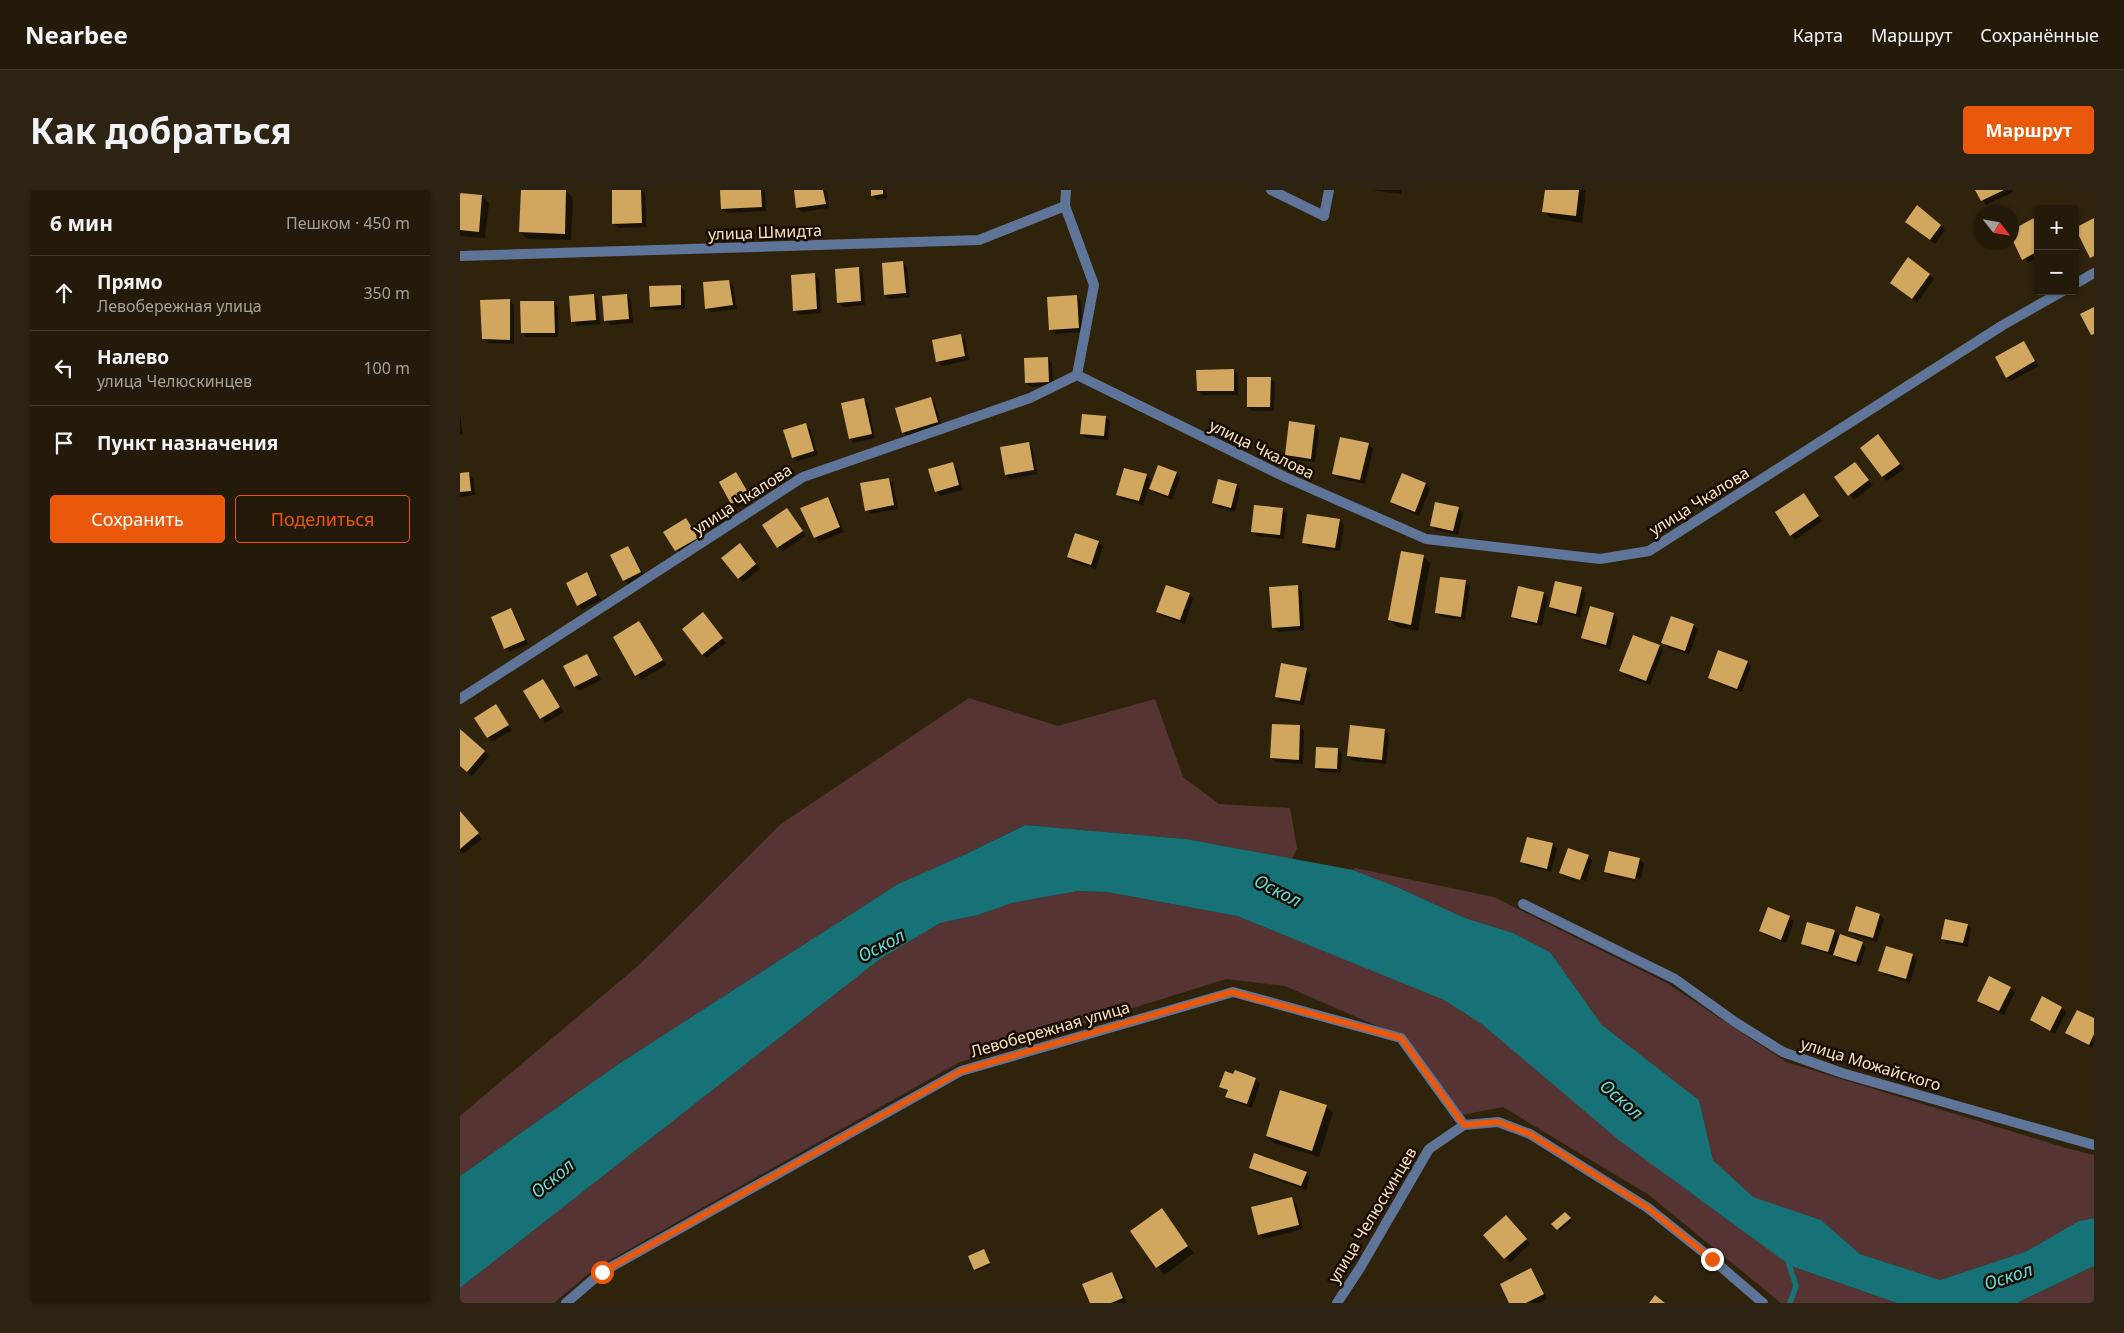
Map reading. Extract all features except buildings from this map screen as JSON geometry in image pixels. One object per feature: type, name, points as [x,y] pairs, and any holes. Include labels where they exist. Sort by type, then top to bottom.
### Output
[{"type":"street","points":[[1066,190],[1065,206],[1094,285],[1077,375]]},
{"type":"street","points":[[1271,190],[1324,216],[1330,190]]},
{"type":"street","name":"улица Шмидта","points":[[460,256],[979,240],[1065,206]]},
{"type":"street","points":[[2079,282],[2094,273]]},
{"type":"street","name":"улица Чкалова","points":[[460,699],[802,477],[1030,398],[1077,375],[1285,477],[1426,539],[1600,559],[1649,551],[2003,325],[2056,295]]},
{"type":"street","name":"улица Можайского","points":[[1523,904],[1675,979],[1735,1022],[1783,1052],[1842,1073],[2094,1145]]},
{"type":"street","name":"Левобережная улица","points":[[566,1303],[602,1272],[961,1071],[1232,992],[1401,1038],[1464,1125]]},
{"type":"street","name":"улица Челюскинцев","points":[[1337,1303],[1360,1268],[1429,1149],[1464,1125],[1498,1122],[1530,1134],[1648,1208],[1763,1303]]},
{"type":"shaded area","points":[[969,698],[1058,726],[1155,699],[1183,777],[1219,804],[1290,808],[1297,848],[1292,859],[1186,839],[1024,825],[966,854],[898,884],[617,1065],[460,1176],[460,1116],[639,965],[781,824]]},
{"type":"shaded area","points":[[1355,868],[1494,897],[1665,982],[1786,1062],[2094,1155],[2094,1218],[2079,1221],[2025,1252],[1940,1280],[1860,1254],[1821,1220],[1753,1198],[1713,1160],[1699,1100],[1602,1025],[1550,952],[1513,933],[1465,918],[1397,887],[1353,870]]},
{"type":"shaded area","points":[[1078,891],[1107,892],[1237,916],[1444,1000],[1483,1025],[1791,1266],[1897,1303],[1781,1303],[1649,1195],[1503,1107],[1462,1115],[1405,1038],[1285,986],[1226,979],[960,1062],[594,1269],[554,1303],[460,1303],[460,1288],[880,959],[940,923],[978,915],[1012,903]]},
{"type":"shaded area","points":[[2094,1266],[2094,1303],[2017,1303]]},
{"type":"water","name":"Оскол","points":[[1025,825],[1186,839],[1353,870],[1397,887],[1465,918],[1513,933],[1550,952],[1602,1025],[1699,1100],[1713,1160],[1753,1197],[1821,1220],[1860,1254],[1940,1280],[2025,1252],[2079,1221],[2094,1218],[2094,1266],[2017,1303],[1897,1303],[1791,1266],[1620,1141],[1483,1025],[1444,1000],[1237,916],[1107,892],[1078,891],[1012,903],[978,915],[940,923],[880,959],[460,1288],[460,1176],[617,1065],[898,884]]},
{"type":"waterway","points":[[1788,1261],[1796,1286],[1790,1303]]},
{"type":"route","points":[[602,1272],[961,1071],[1232,992],[1401,1038],[1464,1125],[1498,1122],[1530,1134],[1648,1208],[1712,1259]]}]
